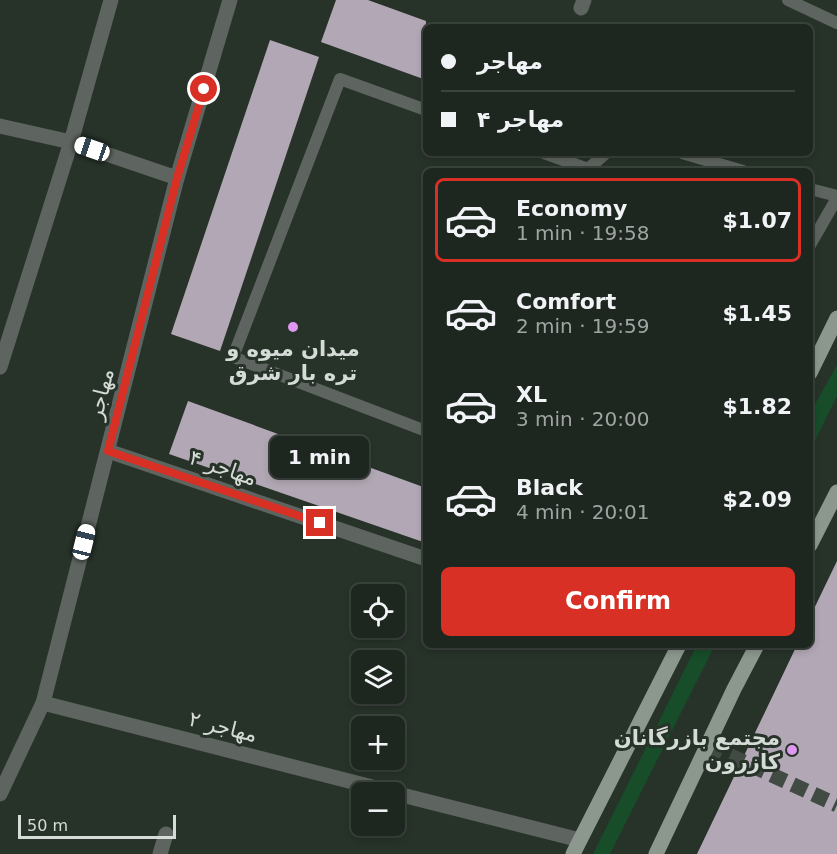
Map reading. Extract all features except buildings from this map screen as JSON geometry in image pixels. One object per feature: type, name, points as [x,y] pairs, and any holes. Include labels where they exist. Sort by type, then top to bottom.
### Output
[{"type":"main road","points":[[813,367],[837,318]]},
{"type":"main road","points":[[813,539],[837,492]]},
{"type":"main road","points":[[576,847],[676,648]]},
{"type":"main road","points":[[656,854],[734,689],[756,648]]},
{"type":"street","points":[[0,367],[71,142],[111,0]]},
{"type":"street","name":"مهاجر","points":[[0,794],[43,703],[177,178],[230,0]]},
{"type":"street","points":[[0,126],[71,142],[177,178]]},
{"type":"street","name":"مهاجر ۴","points":[[108,451],[423,558]]},
{"type":"street","name":"مهاجر ۲","points":[[43,703],[354,782]]},
{"type":"street","name":"مهاجر ۲","points":[[405,796],[576,847]]},
{"type":"street","points":[[160,854],[166,834]]},
{"type":"lane","points":[[788,0],[837,23]]},
{"type":"lane","points":[[423,109],[340,79],[233,357],[423,430]]},
{"type":"lane","points":[[552,156],[583,168]]},
{"type":"lane","points":[[590,168],[603,156]]},
{"type":"lane","points":[[689,156],[718,168]]},
{"type":"lane","points":[[813,190],[837,197],[813,240]]},
{"type":"green space","points":[[837,365],[837,396],[813,445],[813,408]]},
{"type":"green space","points":[[696,648],[713,648],[610,854],[593,854]]},
{"type":"tunnel","points":[[709,746],[837,805]]},
{"type":"place","name":"میدان میوه و تره بار شرق","points":[[293,327]]},
{"type":"place","name":"مجتمع بازرگانان کازرون","points":[[792,750]]},
{"type":"route","points":[[204,89],[177,178],[108,451],[320,523]]}]
